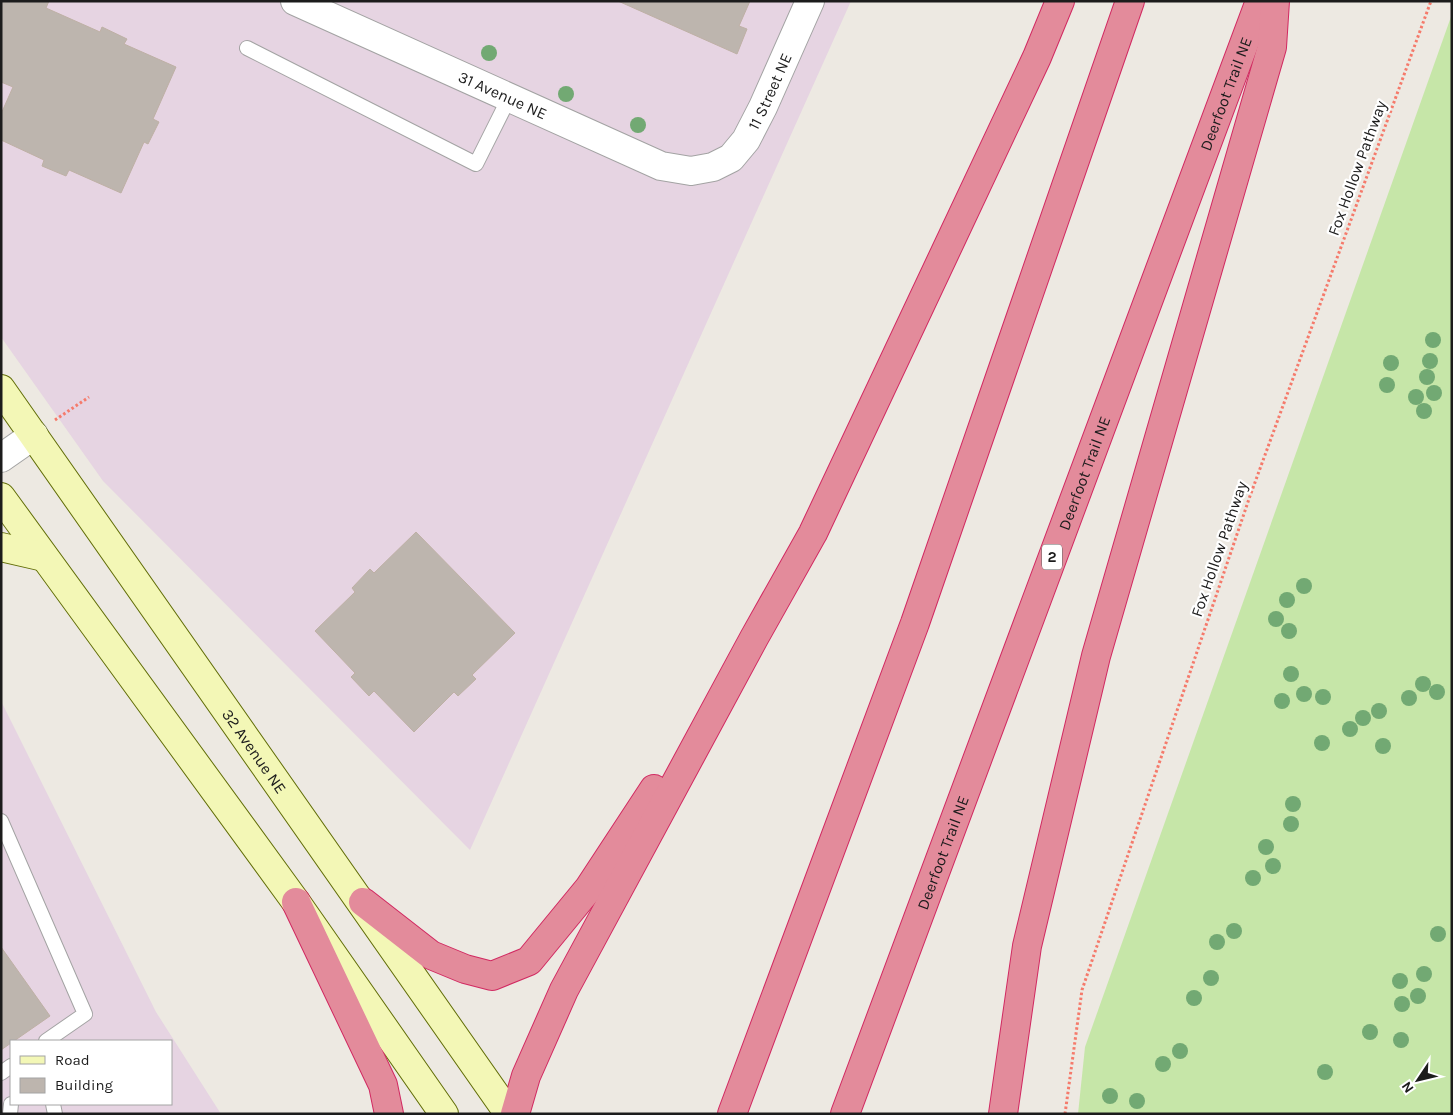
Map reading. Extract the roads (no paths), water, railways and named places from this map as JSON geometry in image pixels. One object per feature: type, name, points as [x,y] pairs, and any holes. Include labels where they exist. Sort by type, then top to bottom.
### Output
[{"type":"highway","points":[[515,1114],[526,1076],[564,990],[754,638],[813,533],[1032,66],[1060,1]]},
{"type":"highway","points":[[732,1114],[915,623],[1130,1]]},
{"type":"highway","name":"Deerfoot Trail NE","points":[[845,1114],[1260,1]]},
{"type":"highway","points":[[1002,1114],[1027,946],[1094,666],[1272,47],[1275,1]]},
{"type":"highway","points":[[362,902],[431,954],[465,969],[492,976],[529,961],[589,888],[754,638]]},
{"type":"highway","points":[[296,902],[383,1085],[389,1114]]},
{"type":"main road","name":"32 Avenue NE","points":[[1,389],[510,1114]]},
{"type":"main road","points":[[1,497],[296,902],[444,1114]]},
{"type":"main road","points":[[1,546],[44,557]]},
{"type":"street","name":"31 Avenue NE","points":[[295,1],[661,166],[691,171],[713,167]]},
{"type":"street","name":"11 Street NE","points":[[713,167],[731,158],[746,140],[763,107],[810,1]]},
{"type":"street","points":[[1,458],[34,435]]},
{"type":"lane","points":[[247,48],[476,164],[509,98]]},
{"type":"lane","points":[[1,821],[85,1014],[47,1040]]}]
